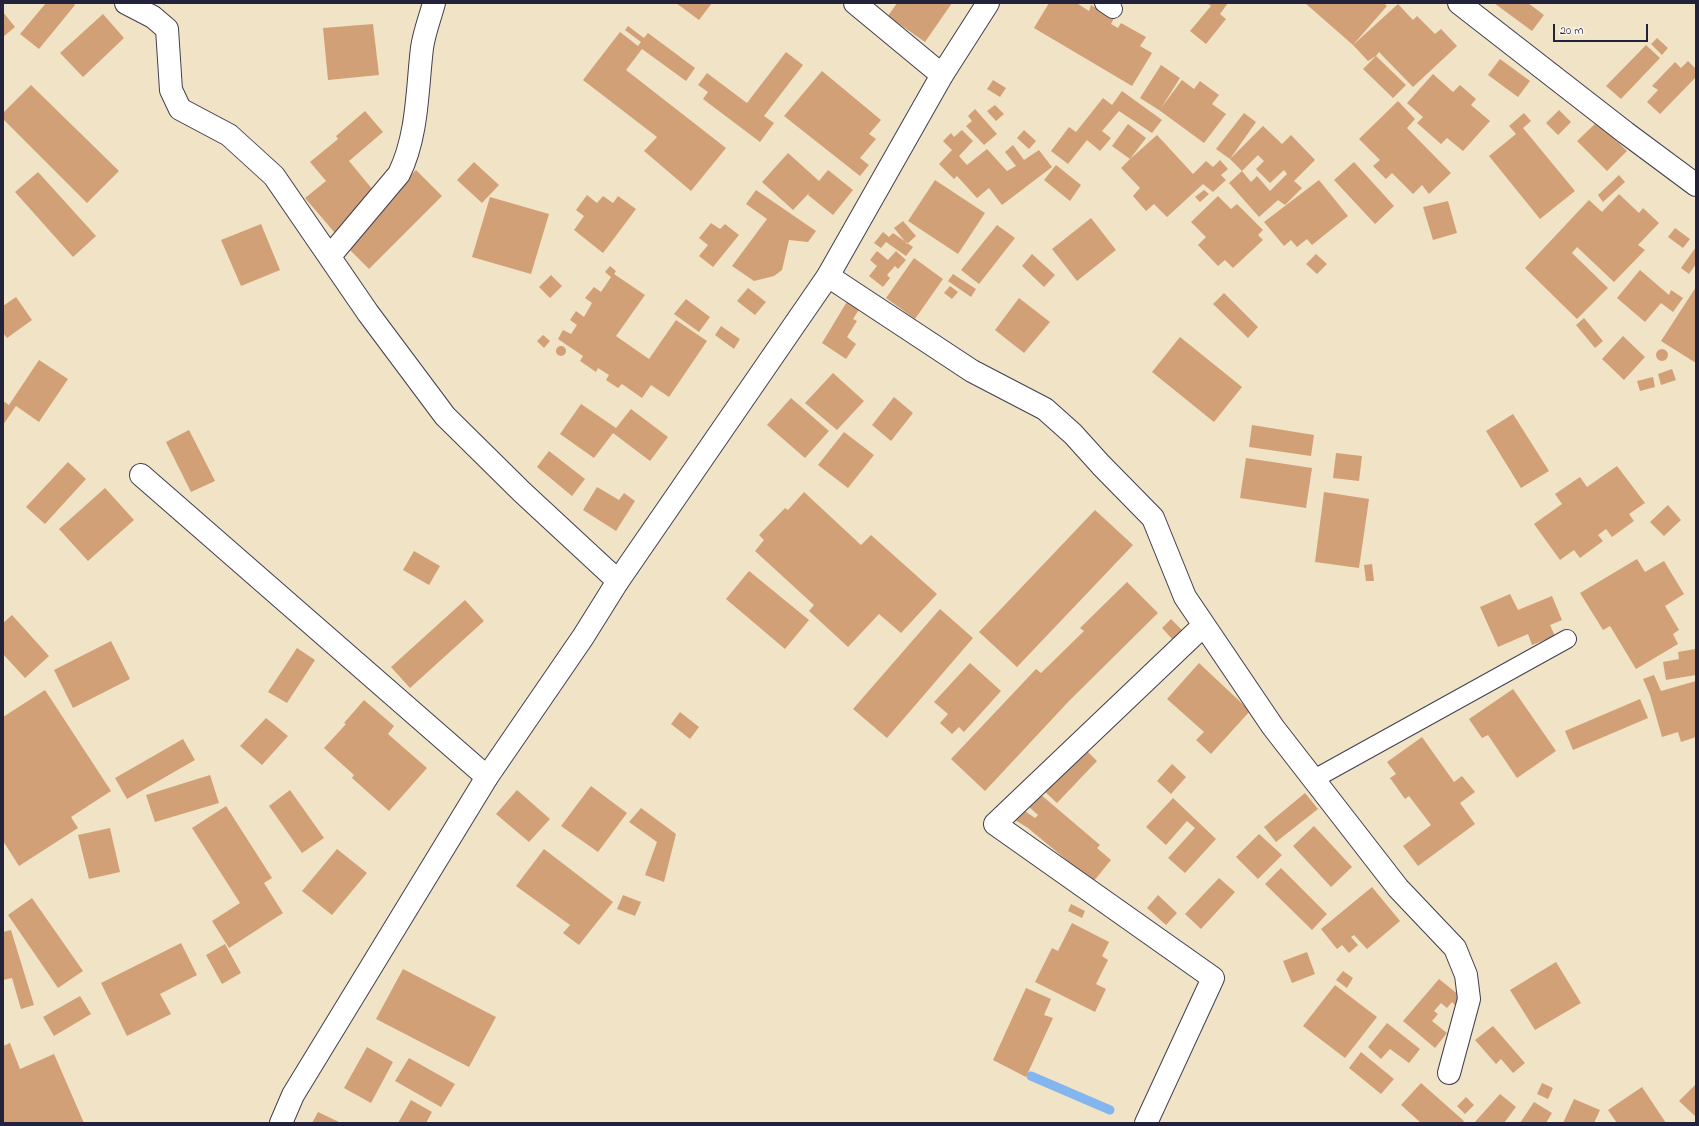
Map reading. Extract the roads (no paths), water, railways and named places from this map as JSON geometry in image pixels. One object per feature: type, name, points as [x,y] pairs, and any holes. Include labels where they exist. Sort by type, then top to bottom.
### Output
[{"type":"street","points":[[126,3],[154,17],[167,30],[172,90],[180,109],[228,135],[274,176],[368,313],[445,416],[522,492],[618,580]]},
{"type":"street","points":[[330,256],[399,174],[406,160],[418,98],[422,46],[434,3]]},
{"type":"street","points":[[855,3],[942,75]]},
{"type":"street","points":[[281,1123],[293,1095],[487,777],[583,637],[618,580],[828,276],[942,75],[988,3]]},
{"type":"street","points":[[1460,3],[1626,133],[1696,185]]},
{"type":"street","points":[[828,276],[972,371],[1045,409],[1073,434],[1153,518],[1185,597],[1273,727],[1398,888],[1455,948],[1466,975],[1469,999],[1449,1073]]},
{"type":"street","points":[[141,475],[487,777]]},
{"type":"street","points":[[1146,1123],[1213,978],[995,824],[1204,625]]},
{"type":"lane","points":[[1314,779],[1567,639]]},
{"type":"waterway","points":[[1031,1076],[1110,1110]]}]
